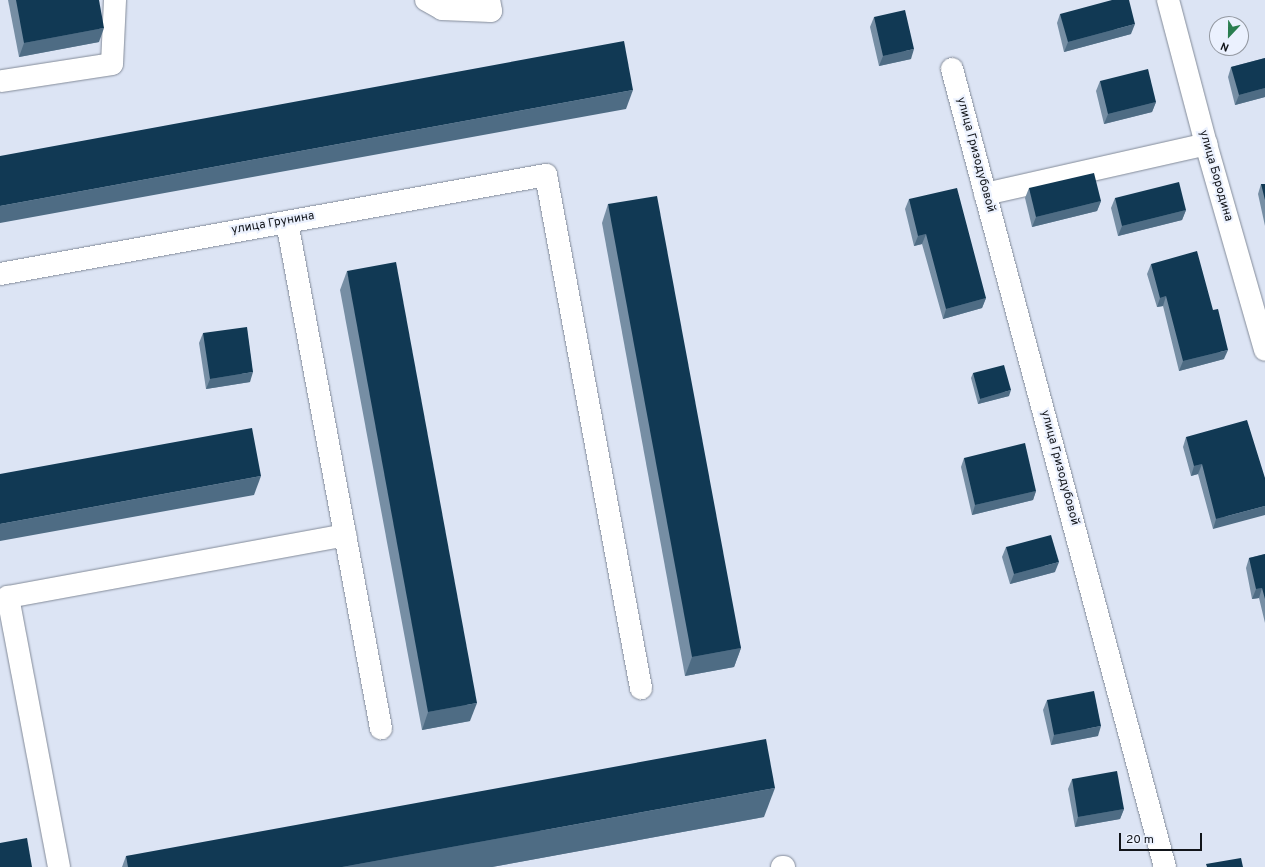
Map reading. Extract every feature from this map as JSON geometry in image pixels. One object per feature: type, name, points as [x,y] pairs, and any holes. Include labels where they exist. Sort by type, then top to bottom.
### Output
[{"type":"street","points":[[1,78],[112,64],[115,0]]},
{"type":"street","points":[[426,0],[442,9],[491,11],[489,0]]},
{"type":"street","name":"улица Бородина","points":[[1168,0],[1206,144],[1265,350]]},
{"type":"street","name":"улица Гризодубовой","points":[[952,69],[1165,867]]},
{"type":"street","points":[[985,194],[1206,144]]},
{"type":"street","name":"улица Грунина","points":[[0,274],[546,175],[641,688]]},
{"type":"street","points":[[287,222],[381,728]]},
{"type":"street","points":[[59,867],[8,597],[345,535]]},
{"type":"building","points":[[16,0],[99,0],[104,28],[24,43]]},
{"type":"building","points":[[1112,0],[1129,0],[1135,24],[1068,42],[1060,14]]},
{"type":"building","points":[[905,10],[914,49],[883,56],[874,17]]},
{"type":"building","points":[[624,41],[633,90],[0,206],[0,156]]},
{"type":"building","points":[[1265,58],[1265,88],[1239,95],[1231,67]]},
{"type":"building","points":[[1148,69],[1156,102],[1108,114],[1100,81]]},
{"type":"building","points":[[1094,173],[1101,201],[1036,217],[1029,188]]},
{"type":"building","points":[[1179,182],[1186,210],[1122,226],[1115,198]]},
{"type":"building","points":[[1261,184],[1265,184],[1265,200]]},
{"type":"building","points":[[957,188],[986,298],[946,309],[926,234],[918,236],[909,199]]},
{"type":"building","points":[[657,196],[741,648],[692,657],[608,204]]},
{"type":"building","points":[[1197,251],[1213,310],[1218,309],[1228,350],[1183,361],[1166,296],[1160,298],[1151,264]]},
{"type":"building","points":[[396,262],[477,703],[428,712],[347,271]]},
{"type":"building","points":[[247,327],[253,372],[210,379],[203,333]]},
{"type":"building","points":[[1004,365],[1011,390],[980,399],[973,373]]},
{"type":"building","points":[[1247,420],[1265,478],[1265,506],[1216,519],[1202,464],[1194,466],[1186,437]]},
{"type":"building","points":[[252,428],[261,476],[0,524],[0,474]]},
{"type":"building","points":[[1025,443],[1036,491],[975,505],[964,458]]},
{"type":"building","points":[[1051,535],[1059,562],[1014,574],[1006,547]]},
{"type":"building","points":[[1265,554],[1265,599],[1262,588],[1256,589],[1249,558]]},
{"type":"building","points":[[1094,691],[1101,726],[1054,735],[1047,700]]},
{"type":"building","points":[[766,739],[775,788],[342,867],[128,867],[126,856]]},
{"type":"building","points":[[1117,771],[1124,809],[1078,817],[1072,779]]},
{"type":"building","points":[[27,838],[32,867],[0,867],[0,843]]},
{"type":"building","points":[[1241,858],[1243,867],[1207,867],[1206,864]]}]
